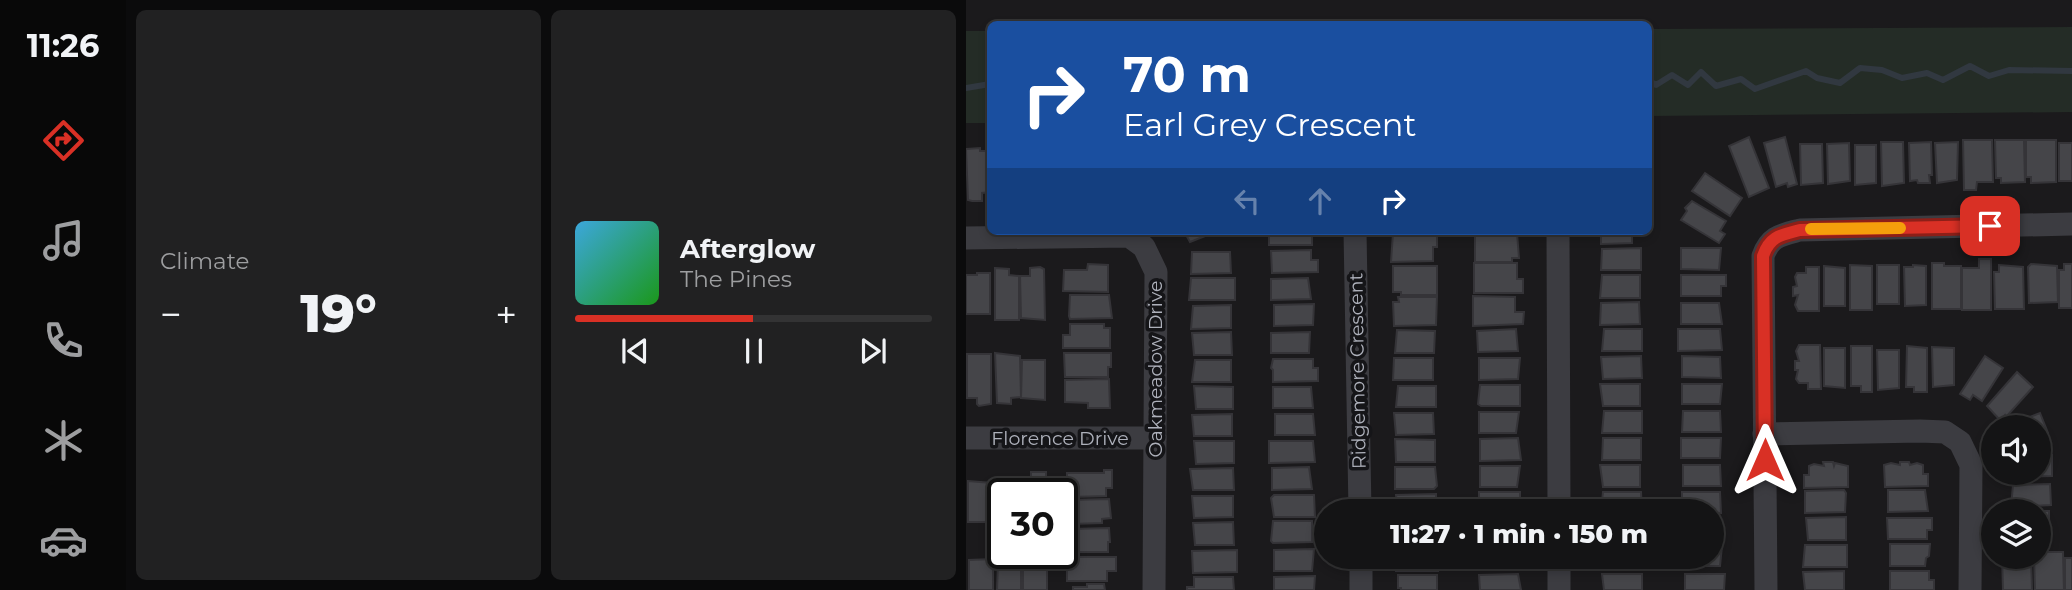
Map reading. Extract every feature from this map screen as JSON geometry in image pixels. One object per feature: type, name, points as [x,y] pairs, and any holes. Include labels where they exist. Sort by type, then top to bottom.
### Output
[{"type":"street","points":[[1766,590],[1763,256],[1768,243],[1781,234],[1800,230],[2072,224]]},
{"type":"street","name":"Ridgemore Crescent","points":[[1355,235],[1360,499]]},
{"type":"street","points":[[1558,235],[1559,499]]},
{"type":"street","name":"Oakmeadow Drive","points":[[966,238],[1129,236],[1144,247],[1156,272],[1154,590]]},
{"type":"street","points":[[1764,434],[1945,432],[1960,442],[1971,465],[1970,590]]},
{"type":"street","name":"Florence Drive","points":[[966,438],[1155,438]]},
{"type":"street","points":[[1361,569],[1361,590]]},
{"type":"street","points":[[1559,569],[1559,590]]},
{"type":"shaded area","points":[[2072,27],[2072,112],[1652,116],[1652,29]]},
{"type":"shaded area","points":[[966,31],[987,31],[987,123],[966,123]]},
{"type":"building","points":[[1749,137],[1769,188],[1749,197],[1729,146]]},
{"type":"building","points":[[1785,137],[1797,184],[1788,187],[1787,183],[1776,187],[1764,143]]},
{"type":"building","points":[[1963,140],[1992,140],[1993,182],[1977,182],[1976,190],[1964,190]]},
{"type":"building","points":[[1995,140],[2024,140],[2025,182],[2001,183],[2001,178],[1996,178]]},
{"type":"building","points":[[2026,140],[2056,140],[2056,182],[2031,183],[2031,177],[2026,177]]},
{"type":"building","points":[[1881,142],[1903,142],[1904,183],[1882,186]]},
{"type":"building","points":[[1931,142],[1930,183],[1910,181],[1909,143]]},
{"type":"building","points":[[1958,142],[1957,180],[1937,183],[1935,143]]},
{"type":"building","points":[[1849,143],[1850,181],[1828,184],[1827,144]]},
{"type":"building","points":[[2059,143],[2072,143],[2072,181],[2059,181]]},
{"type":"building","points":[[1800,144],[1822,144],[1823,183],[1801,185]]},
{"type":"building","points":[[1855,145],[1876,145],[1876,183],[1855,185]]},
{"type":"building","points":[[980,148],[980,151],[987,151],[987,192],[982,193],[982,201],[968,200],[966,149]]},
{"type":"building","points":[[1705,173],[1742,198],[1730,216],[1692,191]]},
{"type":"building","points":[[1692,201],[1726,221],[1720,231],[1725,234],[1719,243],[1681,220],[1687,211],[1685,208]]},
{"type":"building","points":[[1186,235],[1208,235],[1190,242]]},
{"type":"building","points":[[1269,235],[1312,235],[1312,245],[1269,245]]},
{"type":"building","points":[[1393,235],[1437,235],[1437,247],[1433,247],[1433,261],[1391,262]]},
{"type":"building","points":[[1475,235],[1517,235],[1519,258],[1512,258],[1512,262],[1475,262]]},
{"type":"building","points":[[1601,235],[1632,235],[1632,243],[1601,244]]},
{"type":"building","points":[[1641,248],[1641,270],[1601,270],[1602,249]]},
{"type":"building","points":[[1681,248],[1721,248],[1719,270],[1681,269]]},
{"type":"building","points":[[1311,250],[1311,260],[1318,260],[1318,272],[1272,273],[1271,251]]},
{"type":"building","points":[[1192,252],[1230,252],[1231,273],[1191,274]]},
{"type":"building","points":[[1979,259],[1991,259],[1991,310],[1962,310],[1962,268],[1979,268]]},
{"type":"building","points":[[1474,263],[1517,263],[1517,279],[1523,279],[1523,293],[1474,293]]},
{"type":"building","points":[[1932,263],[1961,266],[1961,309],[1932,309]]},
{"type":"building","points":[[1088,264],[1108,265],[1108,292],[1063,291],[1064,270],[1087,270]]},
{"type":"building","points":[[2031,264],[2057,266],[2058,302],[2029,303],[2028,267]]},
{"type":"building","points":[[2064,264],[2072,264],[2072,308],[2059,308],[2059,270],[2064,270]]},
{"type":"building","points":[[1850,265],[1872,266],[1872,310],[1850,310]]},
{"type":"building","points":[[1877,265],[1899,265],[1899,304],[1877,304]]},
{"type":"building","points":[[1999,265],[2023,267],[2024,309],[1995,309],[1994,272],[1999,272]]},
{"type":"building","points":[[1393,266],[1437,266],[1437,295],[1401,295],[1401,292],[1393,292]]},
{"type":"building","points":[[1824,266],[1845,268],[1845,306],[1824,306]]},
{"type":"building","points":[[1926,266],[1926,305],[1905,306],[1904,267]]},
{"type":"building","points":[[1806,267],[1819,267],[1819,311],[1798,311],[1795,305],[1798,295],[1793,296],[1793,287],[1797,286],[1795,277],[1797,273],[1806,273]]},
{"type":"building","points":[[995,268],[1009,269],[1009,275],[1019,276],[1019,320],[995,320]]},
{"type":"building","points":[[1030,268],[1044,269],[1045,320],[1021,318],[1020,276],[1030,276]]},
{"type":"building","points":[[990,273],[990,314],[966,314],[966,275]]},
{"type":"building","points":[[1602,275],[1640,275],[1640,298],[1600,298]]},
{"type":"building","points":[[1681,275],[1726,275],[1726,286],[1721,286],[1721,296],[1681,296]]},
{"type":"building","points":[[1191,278],[1235,278],[1235,300],[1189,300]]},
{"type":"building","points":[[1308,278],[1311,299],[1271,300],[1271,279]]},
{"type":"building","points":[[1070,295],[1109,295],[1112,318],[1070,319]]},
{"type":"building","points":[[1473,296],[1515,297],[1515,312],[1524,312],[1523,324],[1473,326]]},
{"type":"building","points":[[1398,297],[1437,297],[1436,325],[1394,326],[1393,302],[1399,302]]},
{"type":"building","points":[[1639,302],[1640,324],[1600,325],[1601,303]]},
{"type":"building","points":[[1681,303],[1719,303],[1722,324],[1681,324]]},
{"type":"building","points":[[1314,304],[1313,325],[1274,326],[1274,305]]},
{"type":"building","points":[[1231,305],[1231,328],[1191,329],[1193,306]]},
{"type":"building","points":[[1070,324],[1104,324],[1104,328],[1110,328],[1110,348],[1063,348],[1063,335],[1070,335]]},
{"type":"building","points":[[1516,329],[1518,351],[1478,352],[1477,331]]},
{"type":"building","points":[[1604,329],[1642,329],[1642,351],[1602,351]]},
{"type":"building","points":[[1678,329],[1720,329],[1722,350],[1678,351]]},
{"type":"building","points":[[1397,330],[1435,331],[1434,353],[1395,353]]},
{"type":"building","points":[[1231,332],[1232,355],[1194,355],[1192,333]]},
{"type":"building","points":[[1310,332],[1309,353],[1271,353],[1271,333]]},
{"type":"building","points":[[1799,345],[1820,345],[1821,389],[1808,389],[1808,383],[1799,383],[1796,379],[1798,370],[1795,370],[1795,361],[1799,361],[1796,351]]},
{"type":"building","points":[[1851,346],[1872,346],[1872,392],[1861,392],[1861,386],[1851,386]]},
{"type":"building","points":[[1907,346],[1927,348],[1927,392],[1914,392],[1914,387],[1906,387]]},
{"type":"building","points":[[1932,347],[1954,348],[1954,385],[1933,387]]},
{"type":"building","points":[[1824,348],[1845,348],[1845,388],[1824,386]]},
{"type":"building","points":[[1877,350],[1899,350],[1899,388],[1878,390]]},
{"type":"building","points":[[995,353],[1020,356],[1021,397],[1011,398],[1011,404],[997,403]]},
{"type":"building","points":[[1064,353],[1111,353],[1108,377],[1065,377]]},
{"type":"building","points":[[967,354],[991,354],[991,404],[979,406],[977,398],[967,398]]},
{"type":"building","points":[[1641,356],[1642,378],[1603,379],[1601,357]]},
{"type":"building","points":[[1682,356],[1720,357],[1721,378],[1682,377]]},
{"type":"building","points":[[1985,356],[2003,368],[1982,401],[1973,395],[1970,400],[1960,394]]},
{"type":"building","points":[[1394,358],[1433,358],[1433,380],[1393,380]]},
{"type":"building","points":[[1479,358],[1520,358],[1518,379],[1479,380]]},
{"type":"building","points":[[1273,359],[1313,359],[1313,368],[1318,368],[1318,381],[1273,382]]},
{"type":"building","points":[[1022,360],[1045,360],[1045,400],[1021,398]]},
{"type":"building","points":[[1195,360],[1231,360],[1231,382],[1192,382]]},
{"type":"building","points":[[2017,372],[2033,387],[2008,415],[1995,415],[1987,406]]},
{"type":"building","points":[[1109,379],[1110,408],[1088,408],[1088,403],[1065,402],[1065,380]]},
{"type":"building","points":[[1600,384],[1640,384],[1640,406],[1603,406]]},
{"type":"building","points":[[1682,384],[1722,384],[1720,404],[1682,404]]},
{"type":"building","points":[[1480,385],[1520,385],[1520,406],[1481,406],[1478,404]]},
{"type":"building","points":[[1194,386],[1233,387],[1233,409],[1196,409]]},
{"type":"building","points":[[1398,386],[1436,386],[1436,407],[1396,407]]},
{"type":"building","points":[[1273,387],[1311,387],[1313,408],[1273,408]]},
{"type":"building","points":[[1604,411],[1642,411],[1642,433],[1602,433]]},
{"type":"building","points":[[1683,411],[1720,411],[1721,432],[1682,432]]},
{"type":"building","points":[[1479,412],[1519,412],[1516,433],[1479,433]]},
{"type":"building","points":[[1394,413],[1433,413],[1434,434],[1396,435]]},
{"type":"building","points":[[1232,414],[1232,436],[1194,436],[1192,415]]},
{"type":"building","points":[[1275,414],[1313,414],[1315,435],[1275,435]]},
{"type":"building","points":[[1518,438],[1521,460],[1480,461],[1480,439]]},
{"type":"building","points":[[1603,438],[1641,438],[1641,460],[1602,460]]},
{"type":"building","points":[[1681,438],[1721,438],[1720,458],[1681,458]]},
{"type":"building","points":[[1395,439],[1435,440],[1435,462],[1396,462]]},
{"type":"building","points":[[1194,441],[1234,441],[1234,463],[1196,464]]},
{"type":"building","points":[[1269,441],[1313,441],[1315,462],[1269,463]]},
{"type":"building","points":[[1823,462],[1833,462],[1834,466],[1835,463],[1848,466],[1848,487],[1804,488],[1804,475],[1809,475],[1809,466],[1824,466]]},
{"type":"building","points":[[1900,462],[1923,465],[1923,474],[1928,474],[1928,486],[1885,487],[1884,465],[1900,465]]},
{"type":"building","points":[[1600,465],[1640,465],[1640,487],[1603,487]]},
{"type":"building","points":[[1683,465],[1720,465],[1721,486],[1683,486]]},
{"type":"building","points":[[1480,466],[1520,466],[1517,487],[1480,487]]},
{"type":"building","points":[[1309,467],[1312,489],[1272,490],[1272,468]]},
{"type":"building","points":[[1395,467],[1435,467],[1437,486],[1434,489],[1395,489]]},
{"type":"building","points":[[1233,468],[1234,490],[1193,490],[1190,469]]},
{"type":"building","points":[[1104,470],[1112,470],[1112,488],[1106,488],[1106,496],[1078,497],[1078,478],[1067,478],[1067,473],[1104,473]]},
{"type":"building","points":[[1031,472],[1046,472],[1046,478],[1031,478]]},
{"type":"building","points":[[968,481],[987,483],[987,522],[968,522]]},
{"type":"building","points":[[2013,485],[2050,485],[2051,499],[2012,499]]},
{"type":"building","points":[[1844,490],[1845,512],[1805,513],[1805,491]]},
{"type":"building","points":[[1888,490],[1925,490],[1928,511],[1888,512]]},
{"type":"building","points":[[1479,492],[1520,492],[1520,499],[1479,499]]},
{"type":"building","points":[[1603,492],[1641,492],[1641,499],[1602,499]]},
{"type":"building","points":[[1682,492],[1720,492],[1720,499],[1682,499]]},
{"type":"building","points":[[1436,494],[1436,499],[1396,499],[1396,495]]},
{"type":"building","points":[[1274,495],[1314,495],[1314,517],[1274,517],[1271,498]]},
{"type":"building","points":[[1192,496],[1233,496],[1233,517],[1194,518]]},
{"type":"building","points":[[1109,499],[1111,518],[1102,519],[1102,523],[1078,524],[1078,500]]},
{"type":"building","points":[[1846,517],[1846,540],[1808,540],[1806,518]]},
{"type":"building","points":[[1887,518],[1932,518],[1932,530],[1927,530],[1927,539],[1888,539]]},
{"type":"building","points":[[1273,521],[1312,521],[1312,542],[1273,543]]},
{"type":"building","points":[[1233,522],[1234,545],[1195,545],[1193,523]]},
{"type":"building","points":[[1109,528],[1108,552],[1078,552],[1078,529]]},
{"type":"building","points":[[1890,544],[1930,544],[1925,566],[1890,566]]},
{"type":"building","points":[[1805,545],[1847,545],[1847,567],[1803,567]]},
{"type":"building","points":[[1314,549],[1312,571],[1274,571],[1274,550]]},
{"type":"building","points":[[1237,550],[1237,572],[1193,573],[1192,551]]},
{"type":"building","points":[[2051,552],[2063,552],[2064,590],[2035,590],[2034,569],[2051,569]]},
{"type":"building","points":[[1078,557],[1116,557],[1116,571],[1107,571],[1107,581],[1067,581],[1067,569],[1078,569]]},
{"type":"building","points":[[2065,558],[2072,558],[2072,590],[2065,590]]},
{"type":"building","points":[[987,559],[987,569],[993,569],[993,590],[969,590],[969,560]]},
{"type":"building","points":[[998,569],[1021,569],[1021,590],[997,590]]},
{"type":"building","points":[[1023,569],[1047,569],[1047,590],[1023,590]]},
{"type":"building","points":[[1438,569],[1438,571],[1396,571]]},
{"type":"building","points":[[2002,569],[2031,569],[2032,590],[2003,590]]},
{"type":"building","points":[[1844,571],[1844,590],[1805,590],[1803,572]]},
{"type":"building","points":[[1890,571],[1929,571],[1929,580],[1934,580],[1934,590],[1890,590]]},
{"type":"building","points":[[1518,574],[1521,590],[1480,590],[1479,575]]},
{"type":"building","points":[[1602,574],[1642,574],[1642,590],[1604,590]]},
{"type":"building","points":[[1685,574],[1725,574],[1724,590],[1685,590]]},
{"type":"building","points":[[1398,575],[1437,575],[1437,590],[1401,590],[1398,588]]},
{"type":"building","points":[[1315,576],[1314,590],[1274,590],[1274,577]]},
{"type":"building","points":[[1194,577],[1233,577],[1234,590],[1187,590],[1187,587],[1194,587]]},
{"type":"building","points":[[1087,584],[1104,584],[1105,590],[1073,590],[1073,587],[1087,587]]},
{"type":"waterway","points":[[1652,82],[1656,85],[1672,75],[1688,85],[1701,72],[1716,86],[1741,79],[1755,89],[1806,71],[1817,78],[1840,83],[1860,68],[1882,70],[1902,78],[1927,73],[1943,80],[1970,66],[1989,76],[2009,70],[2072,71]]},
{"type":"waterway","points":[[966,88],[987,84]]},
{"type":"slow traffic","points":[[1811,229],[1900,228]]},
{"type":"route","points":[[1765,460],[1763,256],[1768,243],[1781,234],[1800,230],[1990,226]]}]
